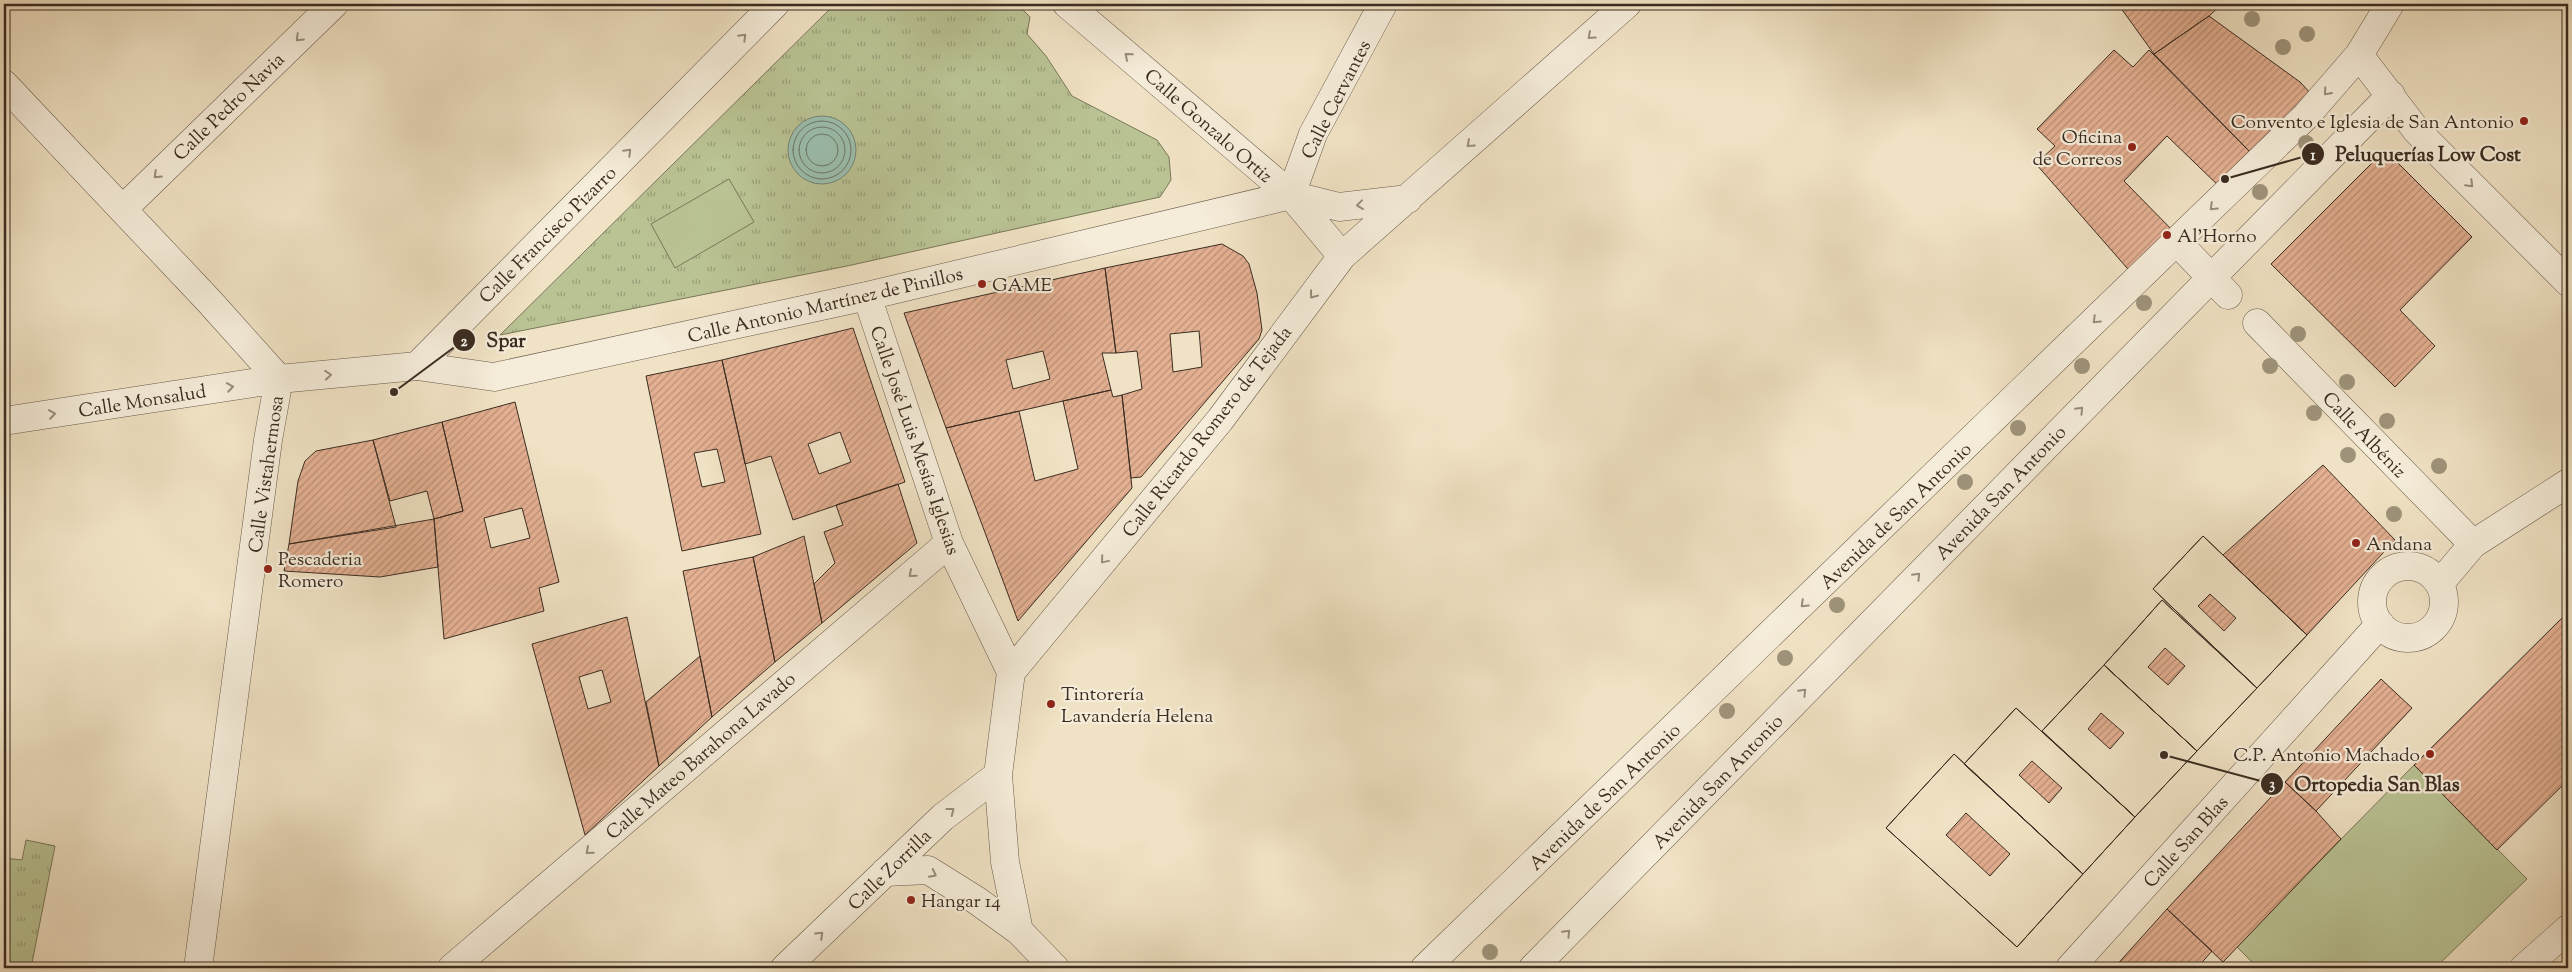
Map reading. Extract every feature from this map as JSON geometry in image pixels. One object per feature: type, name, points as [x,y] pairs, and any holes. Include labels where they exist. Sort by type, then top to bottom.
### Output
[{"type":"street","name":"Calle Pedro Navia","points":[[122,209],[334,4]]},
{"type":"street","name":"Calle Francisco Pizarro","points":[[417,366],[775,4]]},
{"type":"street","name":"Calle Gonzalo Ortiz","points":[[1069,4],[1290,195],[1342,256]]},
{"type":"street","name":"Calle Cervantes","points":[[1290,195],[1313,134],[1383,4]]},
{"type":"street","name":"Calle Ricardo Romero de Tejada","points":[[1011,672],[1220,420],[1342,256],[1627,4]]},
{"type":"street","points":[[2390,4],[2359,55],[2417,131],[2568,282]]},
{"type":"street","name":"Avenida de San Antonio","points":[[1425,968],[2306,116],[2359,55]]},
{"type":"street","name":"Calle Vistahermosa","points":[[4,84],[279,379],[267,450],[198,968]]},
{"type":"street","name":"Avenida San Antonio","points":[[1533,968],[2220,286],[2391,95]]},
{"type":"street","name":"Calle Antonio Martínez de Pinillos","points":[[417,366],[494,377],[867,296],[1290,195]]},
{"type":"street","points":[[1290,195],[1339,207],[1408,198]]},
{"type":"street","points":[[2177,242],[2220,286]]},
{"type":"street","name":"Calle José Luis Mesías Iglesias","points":[[867,296],[949,542],[1011,672]]},
{"type":"street","name":"Calle Albéniz","points":[[2257,323],[2473,544]]},
{"type":"street","points":[[279,379],[417,366]]},
{"type":"street","name":"Calle Monsalud","points":[[4,421],[279,379]]},
{"type":"street","points":[[2440,583],[2473,544],[2568,483]]},
{"type":"street","name":"Calle Mateo Barahona Lavado","points":[[452,968],[949,542]]},
{"type":"street","points":[[2404,565],[2419,566],[2431,573],[2440,583],[2444,596],[2444,610],[2438,622],[2428,632],[2416,638],[2402,638],[2390,633],[2380,624],[2373,612],[2373,597],[2378,582],[2389,571],[2404,565]]},
{"type":"street","name":"Calle San Blas","points":[[2070,968],[2380,624]]},
{"type":"street","points":[[1011,672],[998,774],[1005,862],[1019,931]]},
{"type":"street","name":"Calle Zorrilla","points":[[784,968],[942,817],[998,774]]},
{"type":"street","points":[[886,872],[928,870],[976,900],[1019,931],[1055,968]]},
{"type":"street","points":[[2524,968],[2568,929]]},
{"type":"green space","points":[[835,4],[1017,4],[1030,17],[1027,34],[1046,56],[1072,96],[1157,140],[1169,157],[1171,180],[1160,197],[847,266],[500,335]]},
{"type":"green space","points":[[729,179],[754,222],[675,268],[651,224]]},
{"type":"green space","points":[[2414,765],[2527,879],[2435,968],[2258,968],[2236,946]]},
{"type":"green space","points":[[26,840],[55,846],[31,968],[4,968],[4,858],[22,860]]},
{"type":"water","points":[[815,116],[829,116],[841,121],[851,131],[856,143],[856,157],[851,169],[841,179],[829,184],[815,184],[803,179],[793,169],[788,157],[788,143],[793,131],[803,121]]},
{"type":"building","points":[[2118,4],[2222,4],[2209,16],[2154,54]]},
{"type":"building","points":[[2209,16],[2300,82],[2315,98],[2251,153],[2154,54]]},
{"type":"building","points":[[2114,50],[2133,67],[2149,50],[2251,153],[2223,190],[2167,136],[2124,181],[2177,235],[2132,270],[2127,268],[2036,164],[2055,146],[2037,129]]},
{"type":"building","points":[[2385,150],[2472,237],[2400,310],[2435,346],[2395,387],[2271,264]]},
{"type":"building","points":[[1222,244],[1243,256],[1249,264],[1257,293],[1262,330],[1259,339],[1141,477],[1131,478],[1122,395],[1142,389],[1137,351],[1116,353],[1105,268]],"holes":[[[1199,331],[1202,367],[1173,372],[1170,334]]]},
{"type":"building","points":[[1105,268],[1116,353],[1102,353],[1111,390],[946,428],[904,313]],"holes":[[[1043,351],[1050,379],[1013,389],[1006,360]]]},
{"type":"building","points":[[853,328],[905,482],[793,520],[771,456],[745,464],[722,360]],"holes":[[[840,432],[851,462],[819,474],[808,444]]]},
{"type":"building","points":[[722,360],[761,534],[682,551],[646,376]],"holes":[[[717,449],[725,482],[702,487],[694,453]]]},
{"type":"building","points":[[1111,390],[1113,397],[1122,395],[1132,488],[1018,621],[946,428],[1019,411],[1035,481],[1078,469],[1063,401]]},
{"type":"building","points":[[515,402],[559,582],[539,588],[544,611],[444,639],[434,519],[463,511],[442,422]],"holes":[[[522,508],[530,538],[491,548],[484,518]]]},
{"type":"building","points":[[442,422],[463,511],[434,519],[427,491],[390,501],[373,440]]},
{"type":"building","points":[[373,440],[396,527],[289,544],[298,481],[305,461],[316,451]]},
{"type":"building","points":[[2323,465],[2395,540],[2307,635],[2223,555]]},
{"type":"building","points":[[898,484],[917,543],[822,623],[814,584],[835,563],[824,532],[843,525],[836,505]]},
{"type":"building","points":[[434,519],[438,567],[380,577],[284,571],[289,544]]},
{"type":"building","points":[[804,536],[822,623],[775,662],[753,557]]},
{"type":"building","points":[[2203,536],[2307,635],[2257,688],[2153,589]],"holes":[[[2210,594],[2236,618],[2224,631],[2198,606]]]},
{"type":"building","points":[[2203,536],[2307,635],[2257,688],[2153,589]]},
{"type":"building","points":[[753,557],[775,662],[712,717],[683,571]]},
{"type":"building","points":[[2162,600],[2257,688],[2197,751],[2104,665]],"holes":[[[2165,648],[2185,666],[2168,685],[2148,667]]]},
{"type":"building","points":[[2162,600],[2257,688],[2197,751],[2104,665]]},
{"type":"building","points":[[2568,612],[2568,780],[2497,850],[2414,765]]},
{"type":"building","points":[[627,617],[659,766],[585,835],[532,644]],"holes":[[[602,670],[611,702],[588,709],[579,677]]]},
{"type":"building","points":[[700,656],[712,717],[659,766],[646,702]]},
{"type":"building","points":[[2104,665],[2197,751],[2135,817],[2042,731]],"holes":[[[2101,713],[2124,733],[2110,749],[2088,729]]]},
{"type":"building","points":[[2104,665],[2197,751],[2135,817],[2042,731]]},
{"type":"building","points":[[2381,679],[2412,708],[2316,811],[2285,782]]},
{"type":"building","points":[[2016,708],[2135,817],[2083,874],[1964,764]],"holes":[[[2032,761],[2062,788],[2049,803],[2019,775]]]},
{"type":"building","points":[[2016,708],[2135,817],[2083,874],[1964,764]]},
{"type":"building","points":[[1954,754],[2083,874],[2017,947],[1886,828]],"holes":[[[1966,813],[2010,854],[1990,876],[1946,835]]]},
{"type":"building","points":[[1954,754],[2083,874],[2017,947],[1886,828]]},
{"type":"building","points":[[2285,782],[2316,811],[2341,839],[2223,962],[2167,909]]},
{"type":"building","points":[[2167,909],[2212,951],[2197,968],[2114,968]]},
{"type":"place","name":"Convento e Iglesia de San Antonio","points":[[2524,121]]},
{"type":"place","name":"Oficina de Correos","points":[[2132,147]]},
{"type":"place","name":"Peluquerías Low Cost","points":[[2225,179]]},
{"type":"place","name":"Al'Horno","points":[[2167,235]]},
{"type":"place","name":"GAME","points":[[982,284]]},
{"type":"place","name":"Spar","points":[[394,392]]},
{"type":"place","name":"Andana","points":[[2356,543]]},
{"type":"place","name":"Pescaderia Romero","points":[[268,569]]},
{"type":"place","name":"Tintorería Lavandería Helena","points":[[1051,704]]},
{"type":"place","name":"C.P. Antonio Machado","points":[[2430,754]]},
{"type":"place","name":"Ortopedia San Blas","points":[[2164,755]]},
{"type":"place","name":"Hangar 14","points":[[911,900]]}]
